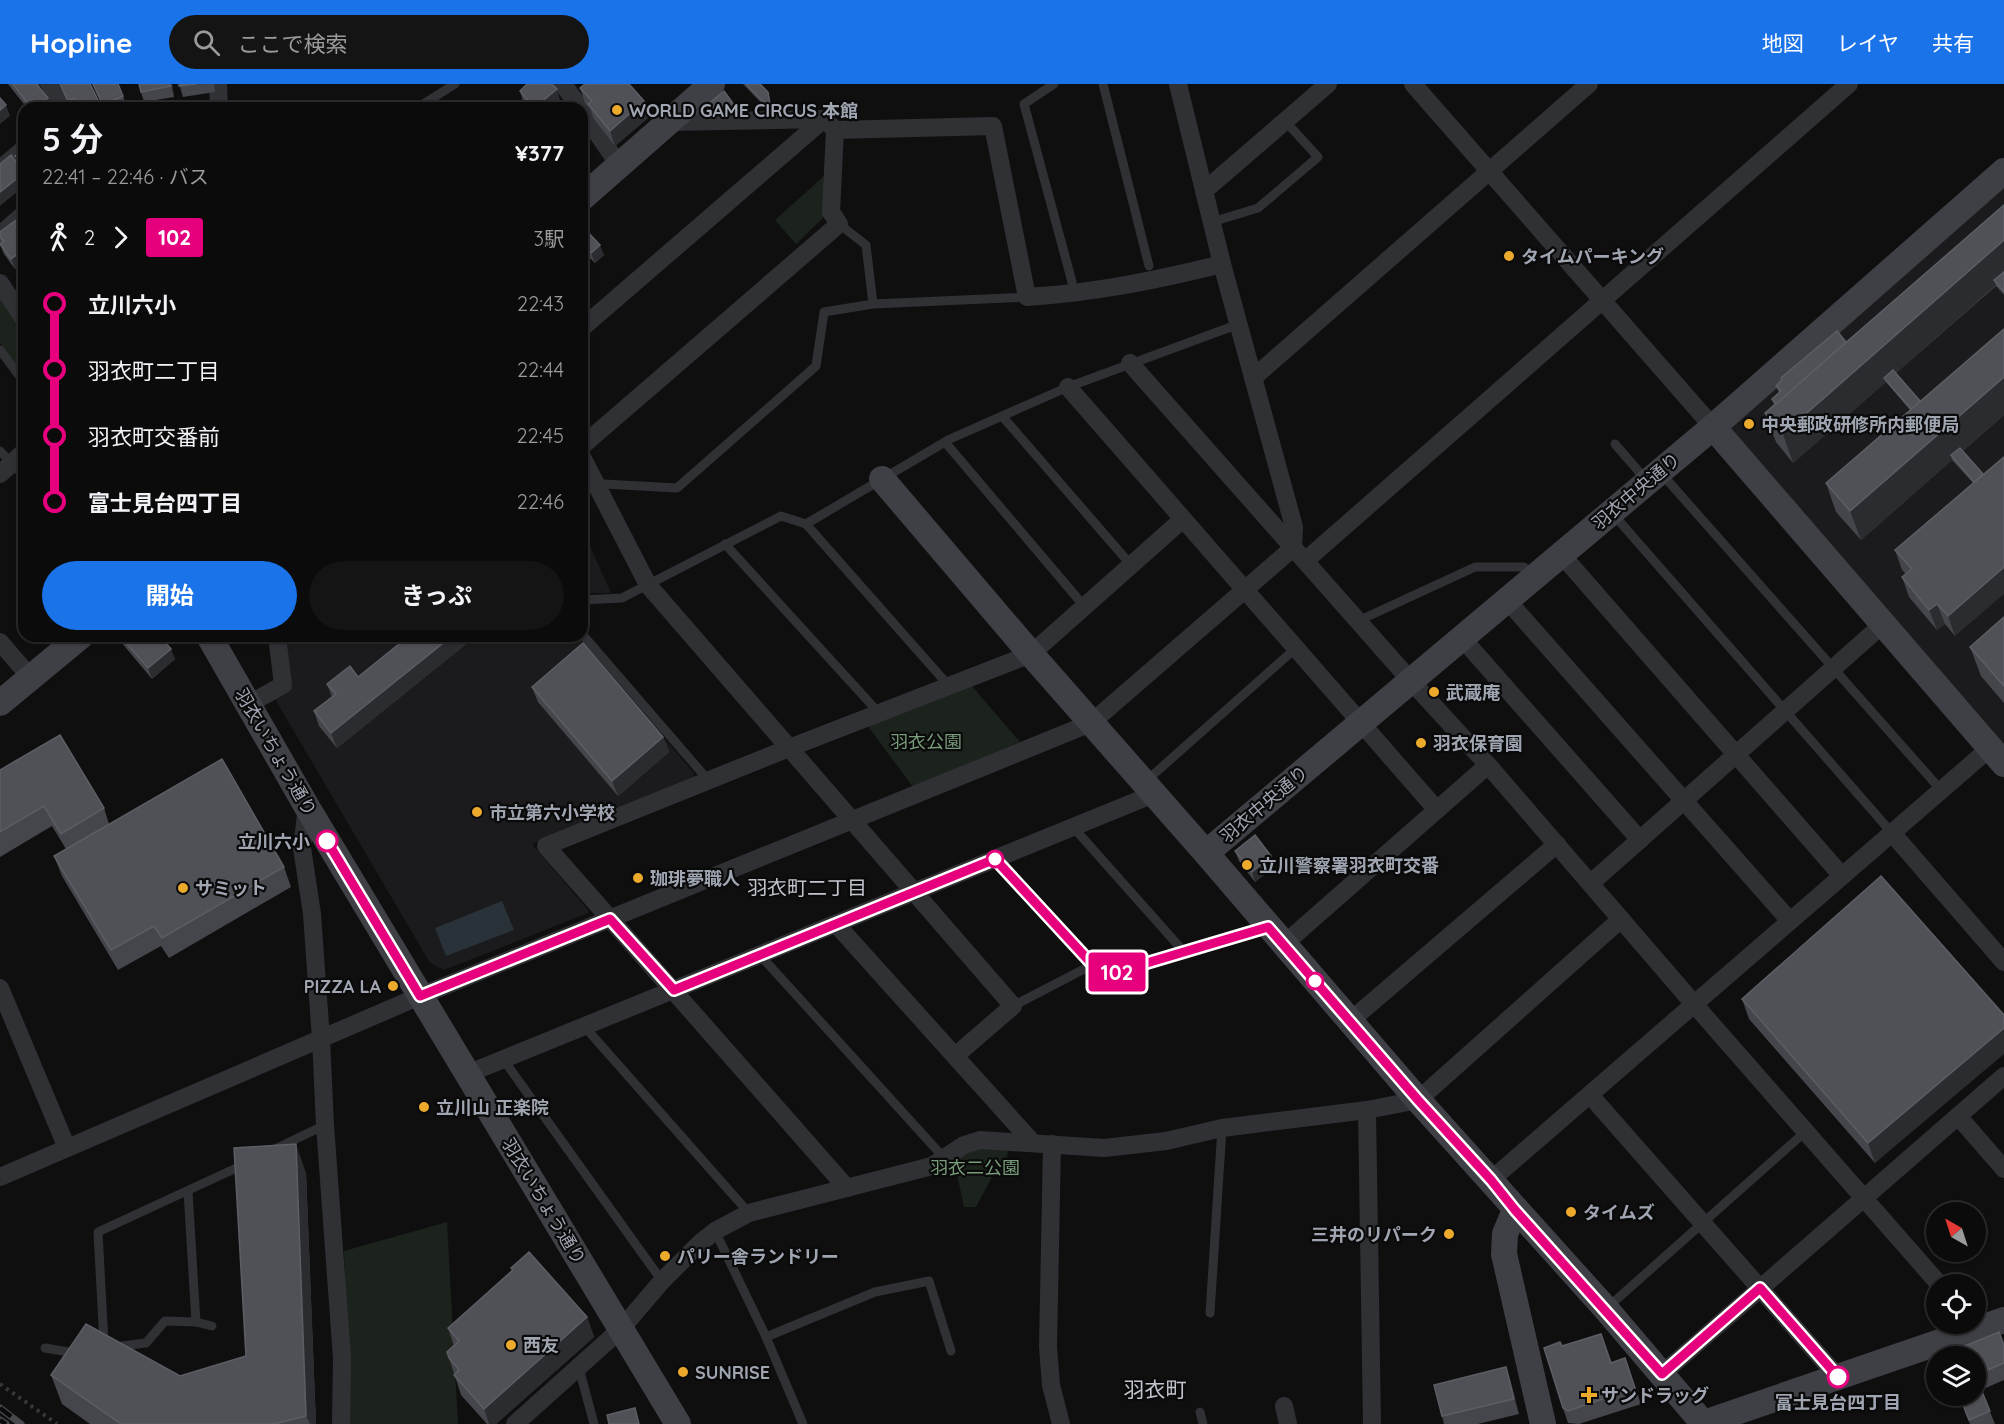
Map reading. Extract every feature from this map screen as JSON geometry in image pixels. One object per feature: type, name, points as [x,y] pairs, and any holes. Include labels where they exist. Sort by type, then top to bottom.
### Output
[{"type":"street","points":[[49,84],[58,102]]},
{"type":"street","points":[[216,102],[218,84]]},
{"type":"street","points":[[563,84],[575,102]]},
{"type":"street","points":[[588,193],[712,84]]},
{"type":"street","points":[[1178,84],[1222,264],[1294,527],[1299,554]]},
{"type":"street","points":[[1204,191],[1328,84]]},
{"type":"street","points":[[1413,84],[1997,756],[1941,790],[1491,1180]]},
{"type":"street","points":[[1253,378],[1588,84]]},
{"type":"street","points":[[0,1177],[420,996],[1091,723],[1245,590],[1299,554],[1602,300],[1849,84]]},
{"type":"street","points":[[588,120],[619,165]]},
{"type":"street","points":[[669,122],[993,126],[1028,297],[1075,294],[1153,281],[1222,264]]},
{"type":"street","points":[[588,441],[839,224],[831,212],[830,125]]},
{"type":"street","points":[[588,323],[830,125]]},
{"type":"street","name":"羽衣中央通り","points":[[882,479],[1031,654],[1206,853],[1713,427],[2004,171]]},
{"type":"street","points":[[0,234],[18,219]]},
{"type":"street","points":[[0,283],[18,310]]},
{"type":"street","points":[[1130,363],[1488,765],[1930,1274]]},
{"type":"street","points":[[1068,387],[1437,810]]},
{"type":"street","points":[[590,490],[648,585],[1013,1006],[955,1056]]},
{"type":"street","points":[[847,1188],[546,846],[1031,654],[1183,519]]},
{"type":"street","points":[[1561,554],[1842,876]]},
{"type":"street","points":[[1507,600],[1790,921]]},
{"type":"street","points":[[1591,883],[1882,625]]},
{"type":"street","points":[[1462,638],[1640,840]]},
{"type":"street","points":[[0,642],[31,678]]},
{"type":"street","points":[[0,703],[74,642]]},
{"type":"street","name":"羽衣いちょう通り","points":[[213,642],[307,807],[678,1424]]},
{"type":"street","points":[[249,704],[283,685],[278,642]]},
{"type":"street","points":[[1276,936],[1437,810],[1488,765]]},
{"type":"street","points":[[467,1074],[1073,827],[1149,788]]},
{"type":"street","points":[[307,807],[302,848],[312,914],[321,1039],[342,1358],[341,1424]]},
{"type":"street","points":[[1892,833],[2004,962]]},
{"type":"street","points":[[1350,1021],[1557,844]]},
{"type":"street","points":[[1206,853],[1418,1100],[1606,1309],[1702,1424],[1954,1334]]},
{"type":"street","points":[[515,1424],[621,1329],[662,1281],[700,1243],[715,1231],[749,1213],[932,1167],[964,1145],[980,1140],[1104,1148],[1166,1142],[1222,1128],[1368,1110],[1418,1100],[1621,919]]},
{"type":"street","points":[[836,924],[1033,1143]]},
{"type":"street","points":[[0,990],[67,1148]]},
{"type":"street","points":[[1662,1374],[2004,1076]]},
{"type":"street","points":[[1590,1095],[1838,1377]]},
{"type":"street","points":[[1368,1110],[1372,1424]]},
{"type":"street","points":[[1958,1116],[2004,1169]]},
{"type":"street","points":[[1052,1144],[1048,1347],[1051,1385],[1061,1424]]},
{"type":"street","points":[[1515,1210],[1505,1234],[1504,1254],[1543,1424]]},
{"type":"street","points":[[1986,1324],[2004,1320]]},
{"type":"lane","points":[[426,102],[454,84]]},
{"type":"lane","points":[[1054,84],[1024,104],[1072,282]]},
{"type":"lane","points":[[1103,84],[1149,266]]},
{"type":"lane","points":[[1212,222],[1258,208],[1318,157],[1285,121]]},
{"type":"lane","points":[[0,163],[18,148]]},
{"type":"lane","points":[[839,224],[866,245],[873,304]]},
{"type":"lane","points":[[590,490],[604,484],[677,488],[816,366],[824,312],[873,304],[1028,297]]},
{"type":"lane","points":[[806,524],[945,442],[1068,387],[1239,324]]},
{"type":"lane","points":[[0,350],[18,374]]},
{"type":"lane","points":[[1002,416],[1131,565]]},
{"type":"lane","points":[[945,442],[1084,606]]},
{"type":"lane","points":[[1616,444],[1654,477],[1833,669],[1941,790]]},
{"type":"lane","points":[[1611,512],[1892,833]]},
{"type":"lane","points":[[588,600],[622,598],[781,516],[806,524],[949,686]]},
{"type":"lane","points":[[725,544],[879,713]]},
{"type":"lane","points":[[1358,621],[1475,567],[1524,567],[1533,578]]},
{"type":"lane","points":[[588,641],[709,781]]},
{"type":"lane","points":[[1149,788],[1296,648]]},
{"type":"lane","points":[[1073,827],[1185,953]]},
{"type":"lane","points":[[995,859],[1103,976],[1185,953],[1276,936]]},
{"type":"lane","points":[[760,955],[945,1159]]},
{"type":"lane","points":[[1013,1006],[1092,965]]},
{"type":"lane","points":[[584,1026],[749,1213]]},
{"type":"lane","points":[[502,1059],[662,1281]]},
{"type":"lane","points":[[262,1155],[325,1125]]},
{"type":"lane","points":[[1210,1313],[1222,1128]]},
{"type":"lane","points":[[1606,1309],[1805,1132]]},
{"type":"lane","points":[[104,1348],[98,1232],[251,1160]]},
{"type":"lane","points":[[188,1191],[196,1322]]},
{"type":"lane","points":[[715,1231],[766,1337],[803,1424]]},
{"type":"lane","points":[[766,1337],[875,1292],[929,1281],[951,1351]]},
{"type":"lane","points":[[45,1348],[69,1352],[146,1343],[165,1321],[196,1322],[212,1326]]},
{"type":"lane","points":[[579,1368],[594,1424]]},
{"type":"lane","points":[[1200,1412],[1203,1424]]},
{"type":"path","points":[[0,1384],[57,1424]]},
{"type":"shaded area","points":[[2004,181],[2004,751],[1723,427]]},
{"type":"shaded area","points":[[588,541],[611,593],[588,593]]},
{"type":"shaded area","name":"市立第六小学校","points":[[284,642],[582,642],[694,773],[692,781],[532,844],[589,911],[588,913],[444,970],[430,963],[275,699]]},
{"type":"shaded area","points":[[502,901],[514,930],[446,956],[435,928]]},
{"type":"green space","points":[[824,176],[824,217],[796,244],[775,220]]},
{"type":"green space","points":[[0,294],[18,322],[18,368],[0,343]]},
{"type":"green space","name":"羽衣公園","points":[[971,685],[1020,742],[913,787],[867,725]]},
{"type":"green space","name":"羽衣二公園","points":[[1008,1146],[1006,1176],[993,1175],[976,1207],[964,1207],[954,1160],[962,1150]]},
{"type":"green space","points":[[447,1222],[458,1424],[349,1424],[344,1251]]},
{"type":"building","points":[[13,84],[36,84],[48,98],[43,102],[26,102]]},
{"type":"building","points":[[60,84],[90,84],[99,102],[84,102],[83,100],[76,102],[74,98],[68,101]]},
{"type":"building","points":[[93,84],[118,84],[123,96],[110,102],[102,102]]},
{"type":"building","points":[[139,84],[170,84],[171,86],[141,92]]},
{"type":"building","points":[[527,84],[552,84],[557,89],[541,102],[529,102],[520,91]]},
{"type":"building","name":"WORLD GAME CIRCUS 本館","points":[[585,84],[629,84],[644,101],[610,131],[588,104],[592,101],[580,88]]},
{"type":"building","points":[[746,84],[760,84],[768,92],[771,110]]},
{"type":"building","points":[[724,91],[737,109],[707,110],[706,106]]},
{"type":"building","points":[[0,98],[6,105],[0,110]]},
{"type":"building","points":[[11,155],[18,164],[18,178],[0,192],[0,164]]},
{"type":"building","points":[[2004,205],[2004,240],[1783,434],[1765,413]]},
{"type":"building","points":[[18,219],[18,254],[11,259],[0,244],[4,241],[0,237],[0,232]]},
{"type":"building","points":[[588,232],[600,245],[591,253],[588,250]]},
{"type":"building","points":[[2004,272],[2004,292],[1994,280]]},
{"type":"building","points":[[2004,329],[2004,377],[1850,511],[1826,483]]},
{"type":"building","points":[[1837,331],[1846,342],[1776,404],[1772,399],[1781,391],[1776,386],[1782,380],[1781,378]]},
{"type":"building","points":[[1893,370],[1920,401],[1911,409],[1884,378]]},
{"type":"building","points":[[1960,448],[1983,474],[1974,482],[1951,455]]},
{"type":"building","points":[[2004,457],[2004,567],[1948,616],[1937,604],[1929,610],[1902,577],[1912,569],[1895,550]]},
{"type":"building","points":[[2004,617],[2004,686],[1970,647]]},
{"type":"building","points":[[125,642],[165,642],[171,649],[148,668]]},
{"type":"building","points":[[402,642],[445,642],[331,733],[314,711],[336,694],[327,684],[350,666],[358,677]]},
{"type":"building","points":[[583,643],[663,737],[612,781],[532,687]]},
{"type":"building","points":[[60,735],[104,808],[61,834],[44,806],[0,832],[0,770]]},
{"type":"building","points":[[222,759],[284,867],[162,938],[154,926],[111,950],[54,856]]},
{"type":"building","points":[[1255,835],[1271,856],[1252,872],[1235,851]]},
{"type":"building","points":[[1881,876],[2004,1015],[2004,1028],[1868,1143],[1742,999]]},
{"type":"building","points":[[296,1144],[306,1416],[274,1424],[121,1424],[51,1375],[86,1324],[180,1376],[246,1356],[234,1148]]},
{"type":"building","points":[[529,1252],[587,1317],[484,1409],[454,1375],[459,1370],[447,1352],[459,1341],[448,1328],[513,1270],[511,1268]]},
{"type":"building","points":[[1999,1332],[2004,1345],[2004,1363],[1986,1371],[1986,1346],[1965,1346]]},
{"type":"building","points":[[1601,1334],[1611,1363],[1625,1358],[1635,1388],[1568,1411],[1563,1408],[1544,1348],[1560,1342],[1562,1346]]},
{"type":"building","points":[[1506,1367],[1514,1399],[1442,1416],[1434,1385]]},
{"type":"building","points":[[1986,1401],[1990,1411],[1969,1420],[1963,1406],[1986,1406]]},
{"type":"building","points":[[635,1408],[639,1424],[609,1424],[607,1415]]},
{"type":"railway","points":[[0,1408],[21,1424]]},
{"type":"railway","points":[[0,1420],[6,1424]]},
{"type":"bus line","name":"102","points":[[327,841],[420,996],[610,919],[674,990],[995,859],[1103,976],[1268,927],[1418,1100],[1662,1374],[1760,1288],[1838,1377]]},
{"type":"place","name":"WORLD GAME CIRCUS 本館","points":[[617,110]]},
{"type":"place","name":"タイムパーキング","points":[[1509,256]]},
{"type":"place","name":"中央郵政研修所内郵便局","points":[[1749,424]]},
{"type":"place","name":"武蔵庵","points":[[1434,692]]},
{"type":"place","name":"羽衣保育園","points":[[1421,743]]},
{"type":"place","name":"市立第六小学校","points":[[477,812]]},
{"type":"place","name":"立川六小","points":[[327,841]]},
{"type":"place","name":"立川警察署羽衣町交番","points":[[1247,865]]},
{"type":"place","name":"珈琲夢職人","points":[[638,878]]},
{"type":"place","name":"サミット","points":[[183,888]]},
{"type":"place","name":"PIZZA LA","points":[[393,986]]},
{"type":"place","name":"立川山 正楽院","points":[[424,1107]]},
{"type":"place","name":"タイムズ","points":[[1571,1212]]},
{"type":"place","name":"三井のリパーク","points":[[1449,1234]]},
{"type":"place","name":"パリー舎ランドリー","points":[[665,1256]]},
{"type":"place","name":"西友","points":[[511,1345]]},
{"type":"place","name":"SUNRISE","points":[[683,1372]]},
{"type":"place","name":"富士見台四丁目","points":[[1838,1377]]},
{"type":"place","name":"サンドラッグ","points":[[1589,1395]]},
{"type":"district","name":"羽衣町二丁目","points":[[807,887]]},
{"type":"district","name":"羽衣町","points":[[1155,1389]]}]
